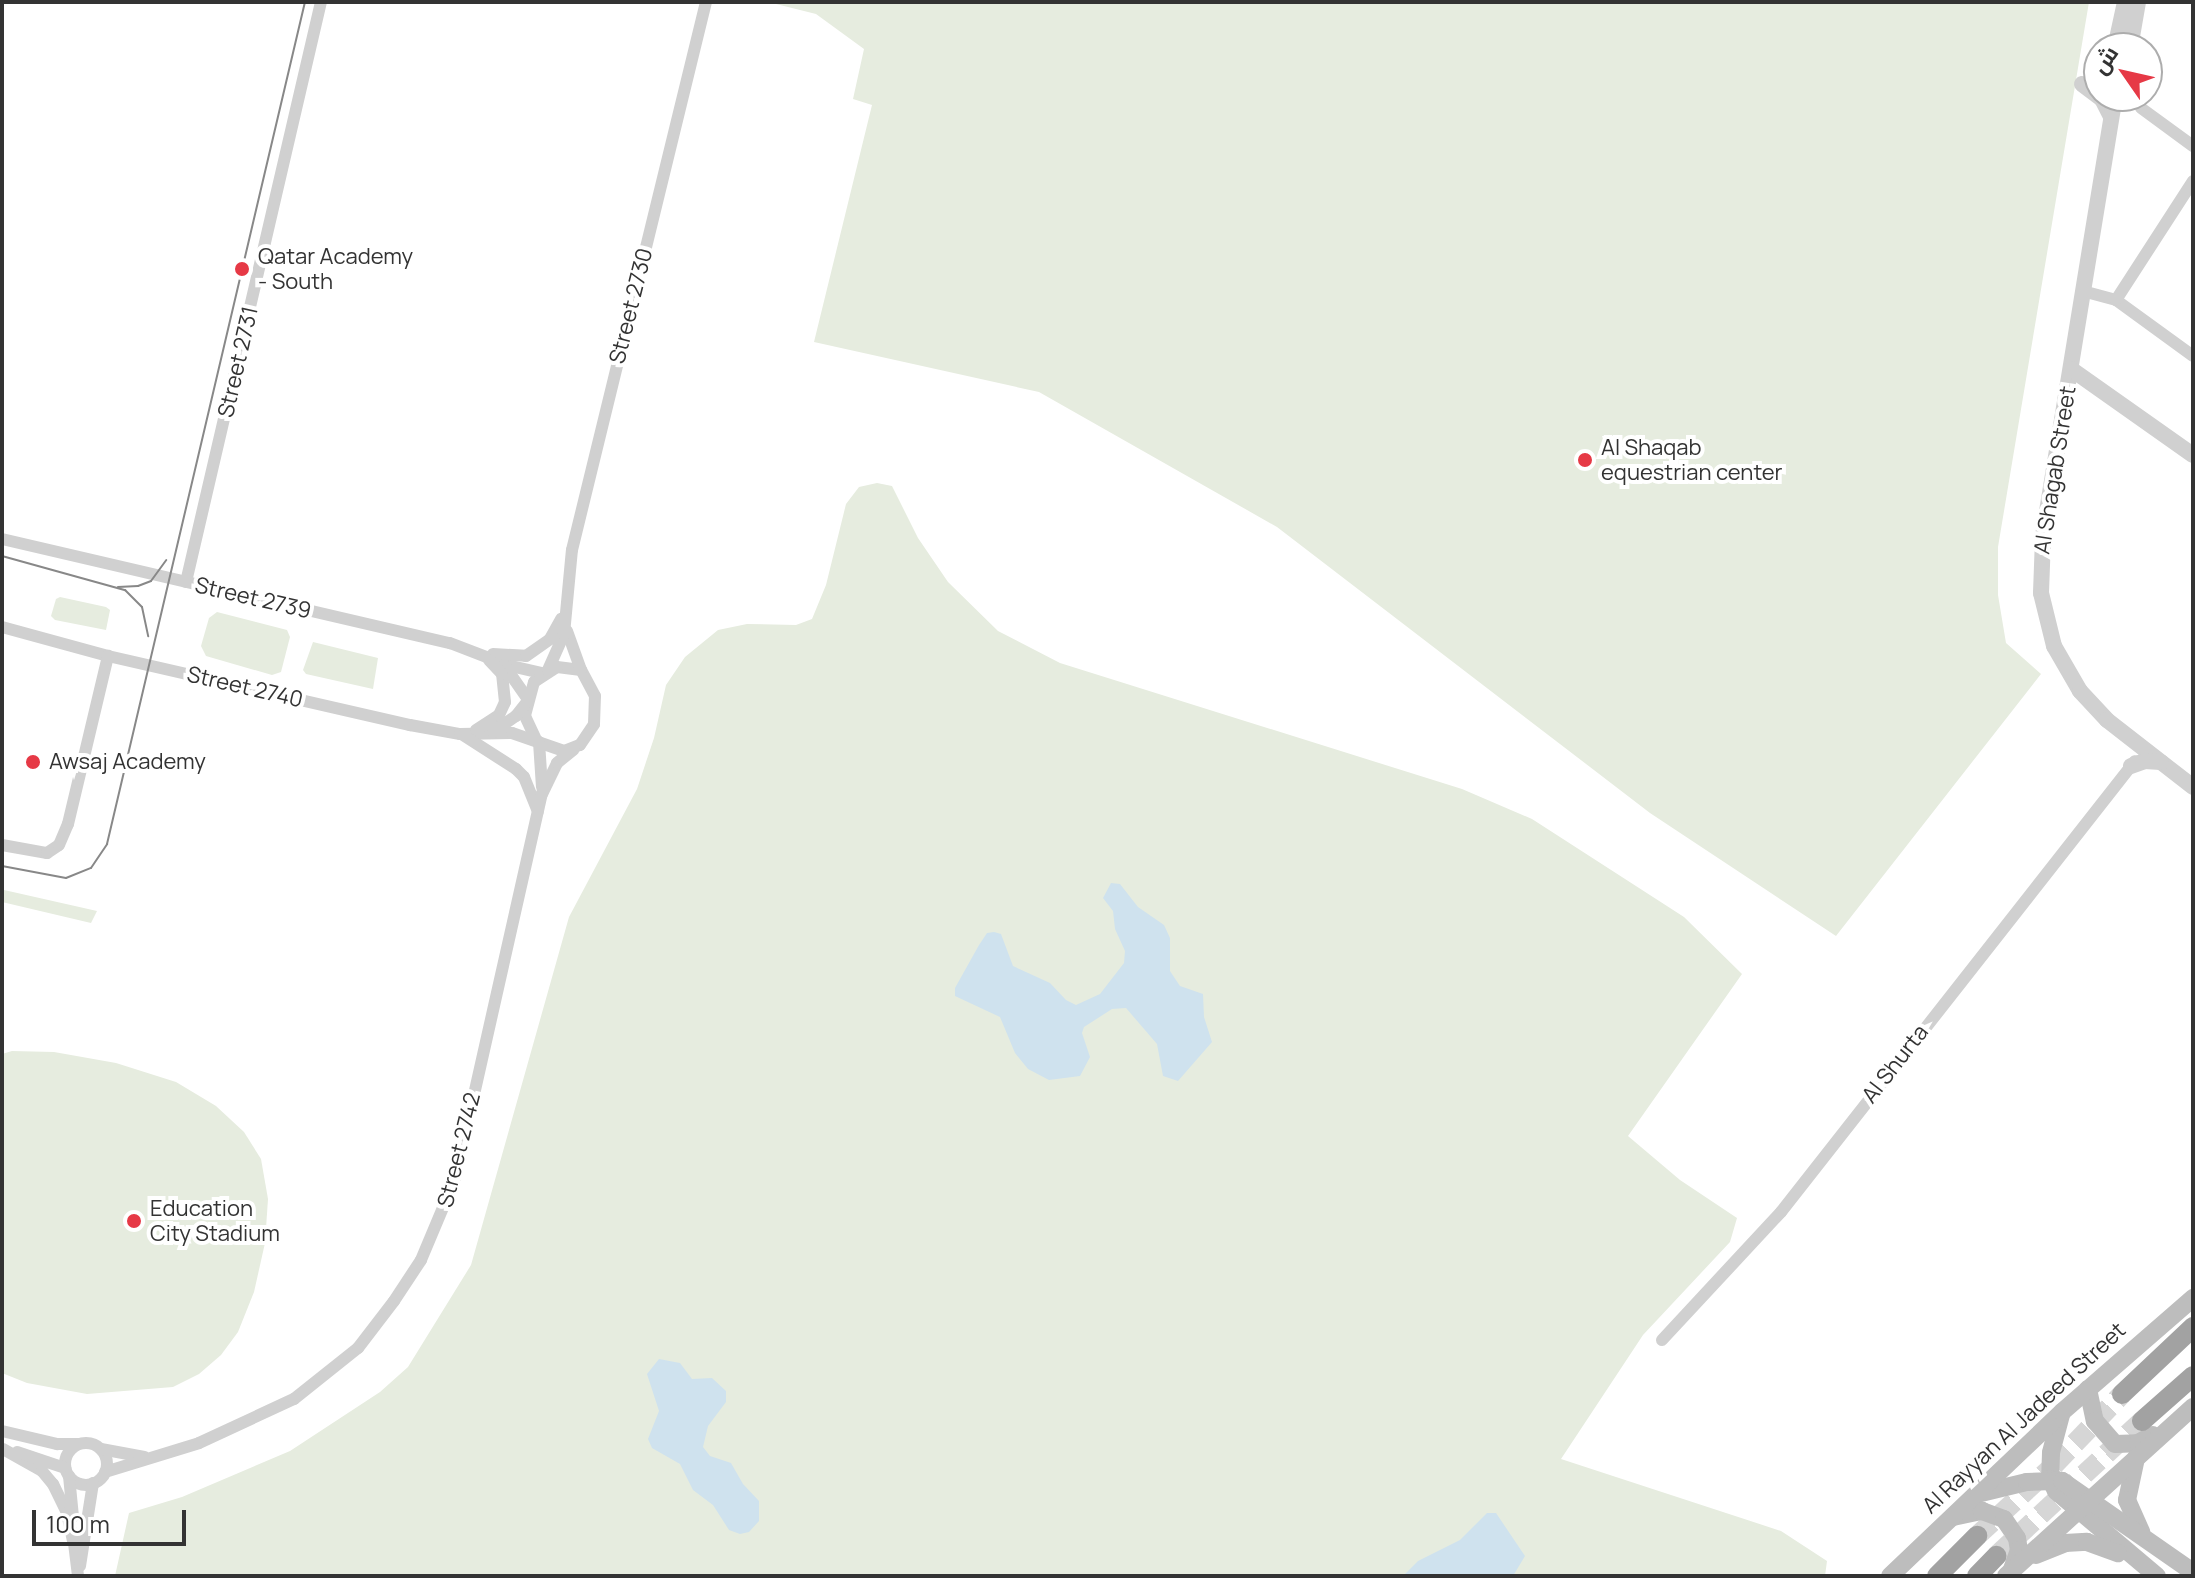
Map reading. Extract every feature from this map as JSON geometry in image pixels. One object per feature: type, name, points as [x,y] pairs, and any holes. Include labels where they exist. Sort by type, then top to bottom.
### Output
[{"type":"highway","points":[[2122,1394],[2193,1327]]},
{"type":"highway","points":[[2142,1421],[2193,1376]]},
{"type":"highway","points":[[1937,1576],[1977,1536]]},
{"type":"highway","points":[[1977,1576],[1996,1556]]},
{"type":"main road","name":"Al Rayyan Al Jadeed Street","points":[[1890,1576],[2062,1412],[2193,1298]]},
{"type":"main road","points":[[2088,1389],[2095,1421],[2115,1444],[2138,1443],[2174,1424]]},
{"type":"main road","points":[[2011,1571],[2193,1407]]},
{"type":"main road","points":[[2050,1479],[2051,1453],[2062,1412]]},
{"type":"main road","points":[[2136,1457],[2127,1500],[2142,1535]]},
{"type":"main road","points":[[1974,1494],[2050,1479],[2062,1481],[2137,1562],[2157,1576]]},
{"type":"main road","points":[[2084,1505],[2142,1535],[2193,1572]]},
{"type":"main road","points":[[1951,1518],[1982,1511],[2004,1519],[2012,1527],[2019,1550],[2011,1571]]},
{"type":"main road","points":[[2011,1571],[2065,1543],[2087,1542],[2137,1562]]},
{"type":"street","name":"Street 2731","points":[[186,582],[321,2]]},
{"type":"street","name":"Street 2730","points":[[546,671],[564,634],[563,612],[572,550],[706,2]]},
{"type":"street","points":[[2119,32],[2127,2]]},
{"type":"street","points":[[2124,32],[2127,2]]},
{"type":"street","points":[[2133,32],[2138,2]]},
{"type":"street","points":[[2082,84],[2102,99],[2111,118]]},
{"type":"street","name":"Al Shagab Street","points":[[2112,112],[2074,371],[2041,551],[2040,579],[2045,620],[2072,681],[2098,711],[2193,787]]},
{"type":"street","name":"Al Shagab Street","points":[[2074,371],[2119,112]]},
{"type":"street","points":[[2146,112],[2193,146]]},
{"type":"street","points":[[2116,300],[2193,181]]},
{"type":"street","points":[[2090,293],[2116,300],[2193,356]]},
{"type":"street","points":[[2074,371],[2193,455]]},
{"type":"street","name":"Al Shagab Street","points":[[2064,430],[2046,565],[2049,605],[2059,644],[2077,677],[2102,706],[2193,779]]},
{"type":"street","name":"Street 2739","points":[[2,539],[481,652],[502,663],[546,671]]},
{"type":"street","name":"Street 2730","points":[[563,612],[569,645],[581,670]]},
{"type":"street","points":[[481,652],[526,656],[550,639],[563,612]]},
{"type":"street","name":"Street 2740","points":[[2,627],[108,656],[460,734],[512,733],[538,741]]},
{"type":"street","points":[[460,734],[488,725],[505,702],[502,674],[481,652]]},
{"type":"street","points":[[2,845],[47,853],[59,845],[68,824],[108,656]]},
{"type":"street","name":"Street 2739","points":[[502,663],[527,700]]},
{"type":"street","points":[[490,733],[509,722],[527,700],[534,682],[546,671],[567,666],[581,670],[595,696],[596,708],[587,739],[573,750],[555,750],[538,741],[527,725],[527,700]]},
{"type":"street","points":[[2124,733],[2128,764],[2161,762]]},
{"type":"street","points":[[460,734],[516,769],[524,777],[538,811]]},
{"type":"street","name":"Street 2742","points":[[538,741],[542,794]]},
{"type":"street","name":"Al Shurta","points":[[1662,1340],[1781,1212],[2141,747]]},
{"type":"street","name":"Street 2742","points":[[105,1472],[213,1437],[294,1399],[358,1348],[421,1260],[455,1179],[542,794],[557,763],[573,750]]},
{"type":"street","points":[[2,1431],[57,1444],[86,1443],[101,1449],[105,1456],[105,1472],[93,1483],[80,1484],[67,1472],[40,1457],[3,1449]]},
{"type":"street","points":[[78,1444],[68,1454],[67,1472],[78,1575]]},
{"type":"street","points":[[3,1449],[42,1471],[53,1484],[67,1513],[73,1541]]},
{"type":"street","name":"Street 2742","points":[[101,1449],[152,1457]]},
{"type":"street","points":[[78,1575],[87,1539],[93,1483]]},
{"type":"shaded area","name":"Al Shaqab equestrian center","points":[[768,2],[2089,2],[1998,547],[1998,595],[2006,643],[2041,674],[1836,936],[1650,813],[1277,527],[1039,392],[814,342],[872,105],[853,99],[864,49],[816,14]]},
{"type":"shaded area","points":[[877,483],[892,486],[918,538],[948,582],[998,631],[1060,663],[1462,789],[1532,819],[1684,917],[1742,974],[1628,1136],[1680,1180],[1737,1218],[1730,1242],[1643,1335],[1561,1459],[1781,1531],[1827,1561],[1825,1576],[115,1576],[129,1513],[182,1497],[290,1451],[380,1392],[408,1367],[471,1265],[569,917],[637,789],[654,738],[666,685],[685,657],[718,630],[747,624],[796,625],[812,619],[826,585],[846,504],[859,487]]},
{"type":"shaded area","points":[[60,597],[106,607],[110,610],[106,630],[55,620],[51,616],[56,599]]},
{"type":"shaded area","points":[[217,612],[287,630],[290,637],[281,672],[272,675],[206,656],[201,646],[209,618]]},
{"type":"shaded area","points":[[313,642],[378,658],[373,689],[306,674],[303,670]]},
{"type":"shaded area","points":[[4,890],[97,911],[91,923],[2,902]]},
{"type":"shaded area","name":"Education City Stadium","points":[[12,1051],[54,1052],[116,1063],[176,1082],[216,1106],[244,1132],[261,1159],[268,1199],[265,1243],[254,1292],[238,1332],[221,1355],[199,1374],[173,1387],[87,1394],[27,1383],[2,1373],[2,1054]]},
{"type":"water","points":[[1111,883],[1120,884],[1138,907],[1164,925],[1170,938],[1170,971],[1180,986],[1203,994],[1204,1017],[1212,1042],[1178,1081],[1163,1076],[1157,1044],[1126,1008],[1112,1009],[1084,1027],[1082,1033],[1090,1057],[1080,1076],[1049,1080],[1028,1069],[1015,1053],[1000,1017],[955,996],[955,988],[979,945],[987,933],[994,932],[1001,934],[1013,966],[1050,983],[1066,1000],[1076,1005],[1100,994],[1124,963],[1125,951],[1115,929],[1113,911],[1103,898]]},
{"type":"water","points":[[659,1359],[680,1363],[692,1379],[712,1378],[726,1391],[726,1402],[708,1426],[703,1447],[710,1456],[731,1463],[743,1484],[759,1501],[759,1521],[749,1532],[740,1534],[729,1530],[713,1505],[693,1490],[680,1464],[652,1448],[648,1439],[659,1411],[647,1374]]},
{"type":"water","points":[[1487,1513],[1496,1513],[1525,1556],[1513,1576],[1403,1576],[1418,1561],[1460,1540]]},
{"type":"tunnel","points":[[1977,1536],[2054,1465],[2122,1394]]},
{"type":"tunnel","points":[[1996,1556],[2142,1421]]},
{"type":"tram line","points":[[2,866],[66,878],[91,868],[107,844],[305,2]]},
{"type":"tram line","points":[[2,556],[125,590],[142,607],[148,636]]},
{"type":"tram line","points":[[118,587],[138,586],[151,581],[166,560]]},
{"type":"place","name":"Qatar Academy - South","points":[[242,269]]},
{"type":"place","name":"Al Shaqab equestrian center","points":[[1585,460]]},
{"type":"place","name":"Awsaj Academy","points":[[33,762]]},
{"type":"place","name":"Education City Stadium","points":[[134,1221]]}]
